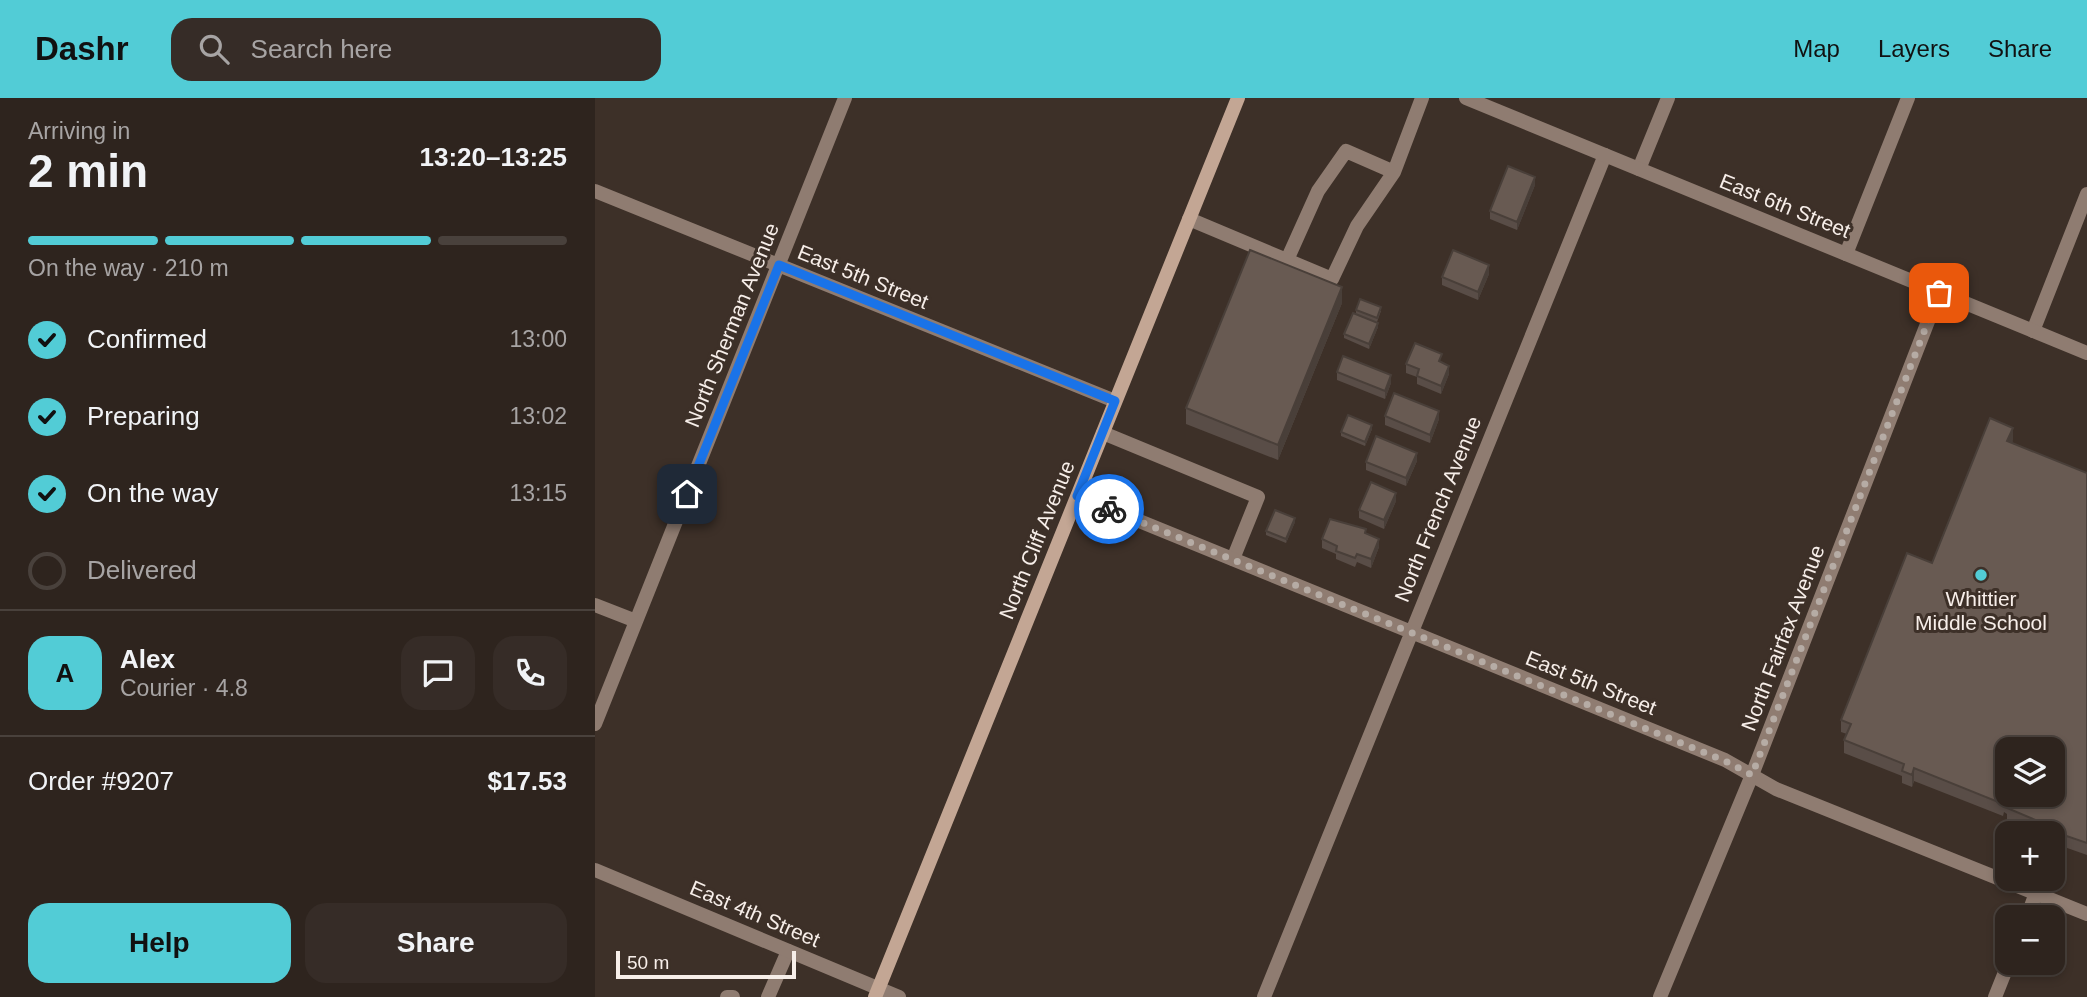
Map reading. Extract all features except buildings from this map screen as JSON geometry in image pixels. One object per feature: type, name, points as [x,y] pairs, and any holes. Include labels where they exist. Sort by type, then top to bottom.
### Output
[{"type":"main road","name":"North Cliff Avenue","points":[[877,993],[1238,98]]},
{"type":"street","name":"North Sherman Avenue","points":[[595,724],[845,98]]},
{"type":"street","points":[[1189,219],[1332,279],[1357,226],[1394,172],[1422,98]]},
{"type":"street","name":"East 6th Street","points":[[1467,98],[2087,353]]},
{"type":"street","points":[[1639,169],[1668,98]]},
{"type":"street","points":[[1846,254],[1908,98]]},
{"type":"street","points":[[1287,260],[1318,191],[1346,151],[1394,172]]},
{"type":"street","name":"North French Avenue","points":[[1264,997],[1605,155]]},
{"type":"street","name":"East 5th Street","points":[[595,191],[1115,401]]},
{"type":"street","points":[[2033,331],[2087,194]]},
{"type":"street","name":"North Fairfax Avenue","points":[[1660,997],[1752,775],[1939,293]]},
{"type":"street","points":[[1103,433],[1258,497],[1233,559]]},
{"type":"street","name":"East 5th Street","points":[[1077,496],[1725,761],[1776,789],[2087,914]]},
{"type":"street","points":[[595,605],[636,621]]},
{"type":"street","name":"East 4th Street","points":[[595,870],[788,951],[877,993],[899,997]]},
{"type":"street","points":[[2032,905],[2036,893]]},
{"type":"street","points":[[768,997],[788,951]]},
{"type":"street","points":[[1995,997],[2004,975]]},
{"type":"street","points":[[727,997],[733,997]]},
{"type":"way so far","points":[[1109,509],[1725,761],[1752,775],[1939,293]]},
{"type":"place","name":"Whittier Middle School","points":[[1981,575]]},
{"type":"route","points":[[687,494],[779,265],[1115,401],[1077,496],[1109,509]]}]
